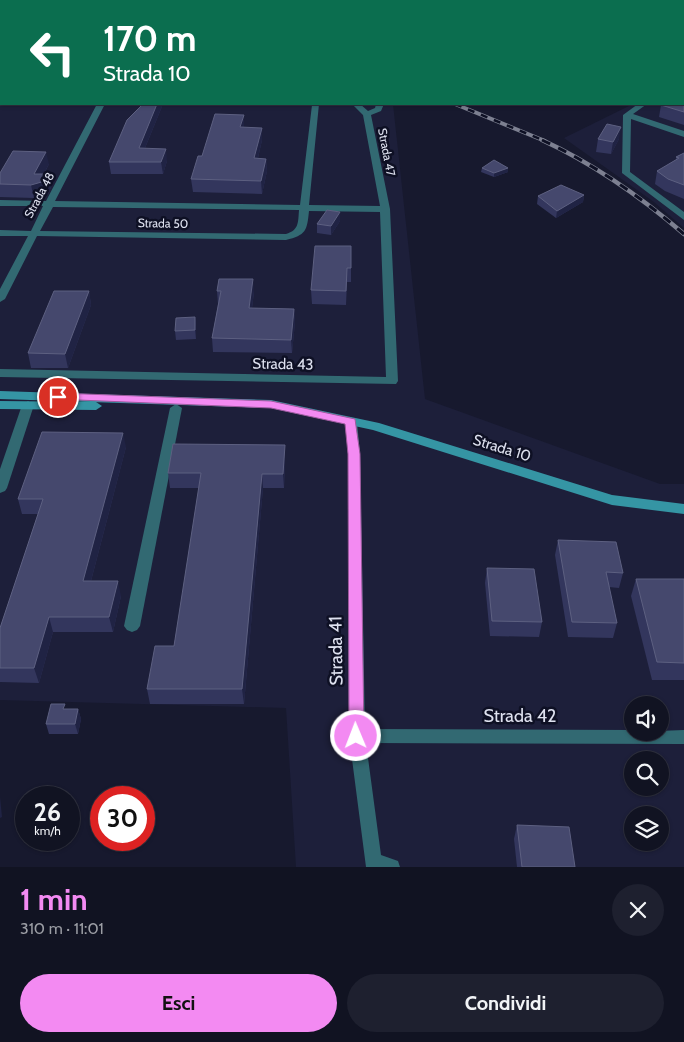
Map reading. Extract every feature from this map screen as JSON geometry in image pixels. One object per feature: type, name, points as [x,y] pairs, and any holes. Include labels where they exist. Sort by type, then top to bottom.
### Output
[{"type":"street","name":"Strada 48","points":[[0,298],[100,105]]},
{"type":"street","name":"Strada 50","points":[[0,233],[286,237],[297,234],[302,228],[316,105]]},
{"type":"street","name":"Strada 47","points":[[357,105],[367,114],[385,209]]},
{"type":"street","points":[[367,114],[378,109],[380,105]]},
{"type":"street","points":[[627,115],[641,105]]},
{"type":"street","points":[[627,115],[684,134]]},
{"type":"street","points":[[627,115],[626,173],[684,217]]},
{"type":"street","name":"Strada 50","points":[[0,203],[385,209]]},
{"type":"street","name":"Strada 43","points":[[0,373],[392,381],[385,209]]},
{"type":"street","name":"Strada 10","points":[[0,394],[271,404],[394,432],[612,500],[684,509]]},
{"type":"street","name":"Strada 10","points":[[0,405],[176,408],[311,413]]},
{"type":"street","points":[[0,488],[28,406]]},
{"type":"street","points":[[132,626],[176,408]]},
{"type":"street","name":"Strada 41","points":[[351,421],[354,454],[356,736],[373,862],[391,867]]},
{"type":"street","name":"Strada 42","points":[[356,736],[684,737]]},
{"type":"shaded area","points":[[0,105],[393,105],[425,399],[660,484],[684,484],[684,867],[296,867],[286,708],[0,700]]},
{"type":"shaded area","points":[[631,105],[684,105],[684,228],[654,202],[564,138]]},
{"type":"building","points":[[142,105],[157,105],[139,148],[166,149],[161,162],[109,162],[127,120]]},
{"type":"building","points":[[661,105],[684,105],[684,112]]},
{"type":"building","points":[[215,114],[244,115],[240,127],[262,128],[254,158],[266,159],[261,181],[191,179],[198,156],[202,156]]},
{"type":"building","points":[[607,124],[621,127],[613,142],[598,139]]},
{"type":"building","points":[[13,151],[46,152],[34,174],[49,174],[45,181],[31,185],[0,184],[0,173]]},
{"type":"building","points":[[684,153],[684,185],[668,179],[657,171],[679,158],[676,157]]},
{"type":"building","points":[[494,160],[508,168],[494,173],[482,168]]},
{"type":"building","points":[[561,185],[584,195],[557,211],[538,196]]},
{"type":"building","points":[[327,210],[340,212],[331,226],[317,224]]},
{"type":"building","points":[[315,246],[351,246],[351,268],[347,268],[346,291],[311,290]]},
{"type":"building","points":[[219,279],[253,279],[249,308],[294,309],[291,340],[212,338],[221,291],[217,291]]},
{"type":"building","points":[[54,291],[89,291],[65,354],[28,353]]},
{"type":"building","points":[[195,317],[195,330],[175,331],[176,318]]},
{"type":"building","points":[[42,432],[123,433],[83,581],[118,581],[109,617],[49,617],[34,668],[0,668],[0,628],[43,499],[18,499]]},
{"type":"building","points":[[173,444],[285,445],[283,474],[262,474],[242,689],[147,689],[155,646],[174,646],[201,473],[168,473]]},
{"type":"building","points":[[558,540],[616,542],[623,573],[606,572],[617,623],[572,622]]},
{"type":"building","points":[[487,568],[534,569],[542,622],[492,621]]},
{"type":"building","points":[[636,579],[684,579],[684,663],[657,662]]},
{"type":"building","points":[[51,704],[65,704],[63,709],[78,709],[75,724],[46,724]]},
{"type":"building","points":[[517,825],[569,827],[575,867],[522,867]]},
{"type":"railway","points":[[457,105],[545,141]]},
{"type":"railway","points":[[542,140],[561,149],[616,182],[684,234]]},
{"type":"route","points":[[58,397],[271,404],[351,421],[354,454],[356,736]]}]
